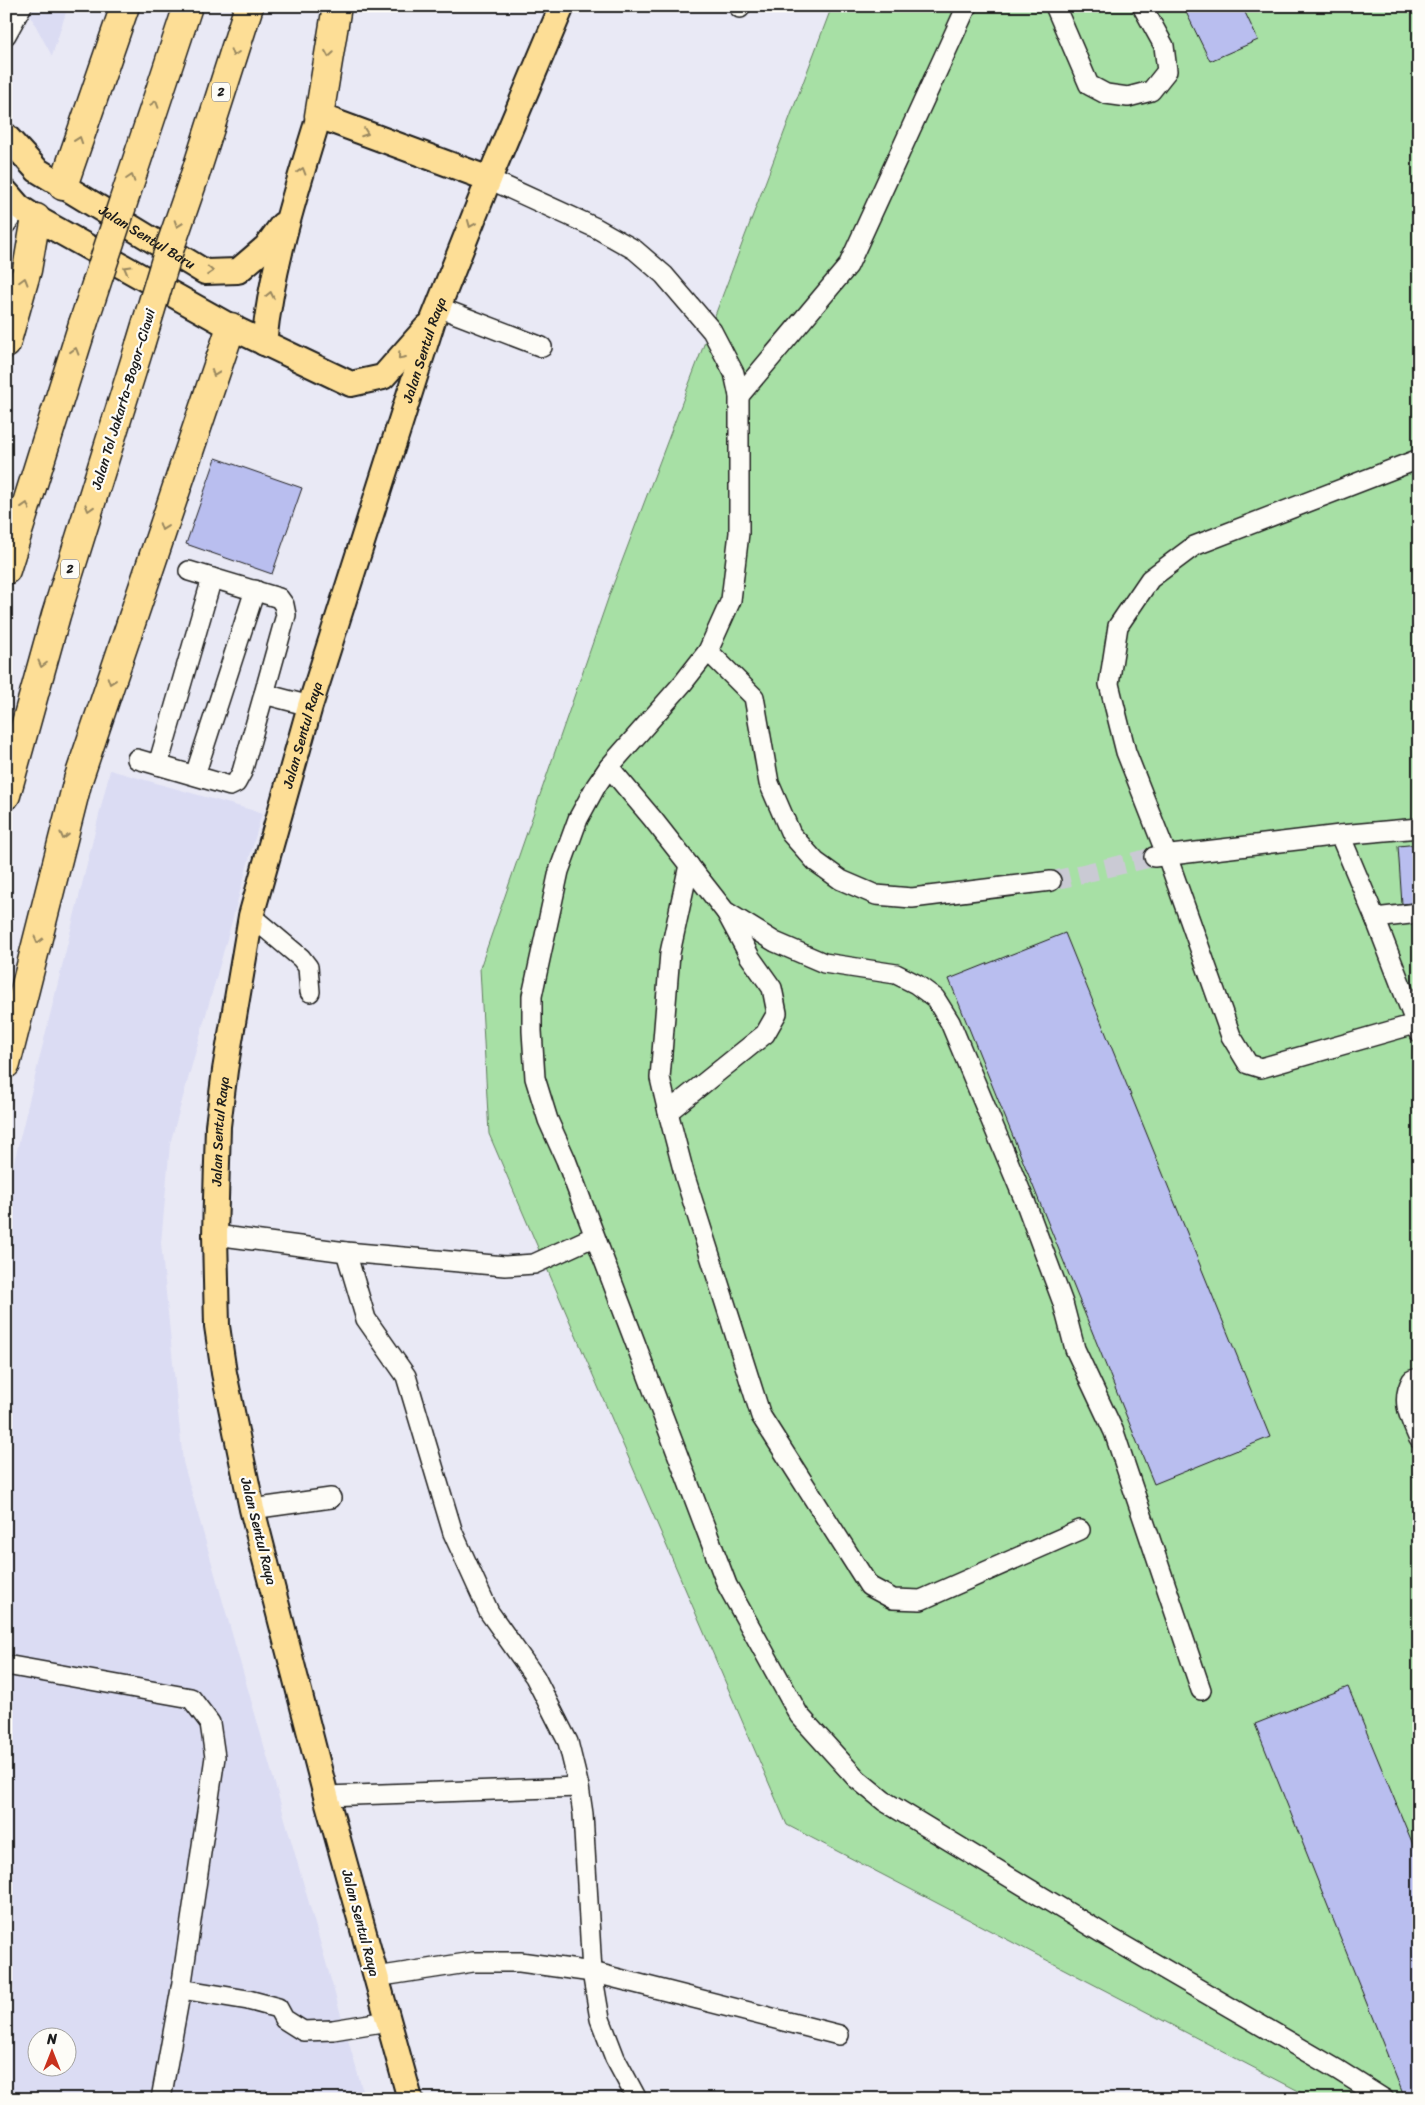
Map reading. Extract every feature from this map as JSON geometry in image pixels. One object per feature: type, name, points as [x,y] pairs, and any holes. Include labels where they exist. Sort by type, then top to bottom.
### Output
[{"type":"highway","points":[[63,186],[124,6]]},
{"type":"highway","points":[[6,570],[83,324],[188,6]]},
{"type":"highway","name":"Jalan Tol Jakarta–Bogor–Ciawi","points":[[6,795],[56,615],[167,256],[249,6]]},
{"type":"highway","points":[[319,116],[336,6]]},
{"type":"highway","points":[[6,344],[27,270],[17,210]]},
{"type":"highway","points":[[6,1064],[78,780],[231,327]]},
{"type":"main road","name":"Jalan Sentul Raya","points":[[410,2099],[326,1796],[252,1509],[224,1373],[217,1326],[215,1235],[218,1126],[225,1070],[251,916],[310,706],[436,313],[489,179],[562,6]]},
{"type":"main road","points":[[264,343],[268,301],[288,217],[319,116],[489,179]]},
{"type":"main road","name":"Jalan Sentul Baru","points":[[6,136],[37,170],[205,272],[238,271],[266,247],[288,217]]},
{"type":"main road","points":[[17,210],[231,327],[350,384],[383,377],[436,313]]},
{"type":"street","points":[[6,35],[22,6]]},
{"type":"street","points":[[739,396],[848,266],[967,6]]},
{"type":"street","points":[[1055,6],[1089,85],[1106,94],[1128,97],[1151,91],[1166,71],[1164,46],[1142,6]]},
{"type":"street","points":[[489,179],[612,236],[635,250],[664,275],[712,331],[734,373],[739,396],[739,533],[731,600],[708,651],[683,683],[609,767],[578,819],[559,871],[532,996],[535,1078],[548,1120],[566,1160],[593,1237],[727,1585],[799,1715],[857,1779],[884,1801],[1102,1933],[1338,2070],[1384,2099]]},
{"type":"street","points":[[436,313],[542,347]]},
{"type":"street","points":[[1340,835],[1375,918],[1417,1028],[1261,1068],[1248,1064],[1231,1036],[1160,856],[1126,752],[1109,684],[1118,626],[1150,578],[1194,546],[1419,459]]},
{"type":"street","points":[[137,759],[230,786],[236,783],[242,772],[286,615],[284,604],[279,598],[189,571]]},
{"type":"street","points":[[158,765],[212,578]]},
{"type":"street","points":[[195,775],[255,590]]},
{"type":"street","points":[[708,651],[754,697],[769,783],[791,834],[816,862],[841,880],[876,895],[912,898],[1051,881]]},
{"type":"street","points":[[264,694],[310,706]]},
{"type":"street","points":[[609,767],[726,911],[750,957],[772,988],[778,1013],[765,1034],[668,1112]]},
{"type":"street","points":[[1160,856],[1340,835],[1419,828]]},
{"type":"street","points":[[689,864],[670,953],[660,1078],[685,1177],[761,1416],[869,1586],[893,1599],[921,1600],[1080,1530]]},
{"type":"street","points":[[726,911],[775,942],[824,963],[896,974],[916,984],[935,998],[950,1022],[1026,1204],[1062,1303],[1075,1349],[1114,1432],[1201,1690]]},
{"type":"street","points":[[1375,918],[1419,913]]},
{"type":"street","points":[[251,916],[301,958],[308,967],[310,992]]},
{"type":"street","points":[[215,1235],[346,1252],[505,1266],[534,1264],[593,1237]]},
{"type":"street","points":[[346,1252],[366,1319],[406,1376],[453,1534],[489,1612],[535,1677],[568,1742],[579,1787],[584,1834],[592,1972],[600,2019],[615,2058],[637,2099]]},
{"type":"street","points":[[1419,1378],[1412,1380],[1406,1390],[1407,1410],[1419,1440]]},
{"type":"street","points":[[252,1509],[331,1498]]},
{"type":"street","points":[[6,1665],[191,1698],[210,1723],[215,1757],[181,1989],[161,2099]]},
{"type":"street","points":[[326,1796],[579,1787]]},
{"type":"street","points":[[376,1977],[473,1962],[520,1962],[592,1972],[839,2035]]},
{"type":"street","points":[[181,1989],[248,2000],[278,2008],[284,2019],[303,2031],[332,2030],[388,2021]]},
{"type":"shaded area","points":[[25,6],[68,6],[52,56]]},
{"type":"shaded area","points":[[110,770],[262,813],[170,1144],[161,1243],[183,1462],[365,2099],[6,2099],[6,1195]]},
{"type":"green space","points":[[832,6],[1419,6],[1419,2099],[1314,2099],[787,1825],[489,1134],[480,968],[610,593]]},
{"type":"building","points":[[1183,6],[1242,6],[1258,40],[1210,61]]},
{"type":"building","points":[[216,458],[302,488],[272,574],[186,544]]},
{"type":"building","points":[[1419,844],[1419,902],[1402,904],[1398,846]]},
{"type":"building","points":[[1065,933],[1270,1437],[1154,1484],[949,979]]},
{"type":"building","points":[[1348,1687],[1419,1859],[1419,2099],[1405,2099],[1255,1724]]},
{"type":"tunnel","points":[[1051,881],[1154,857]]}]
